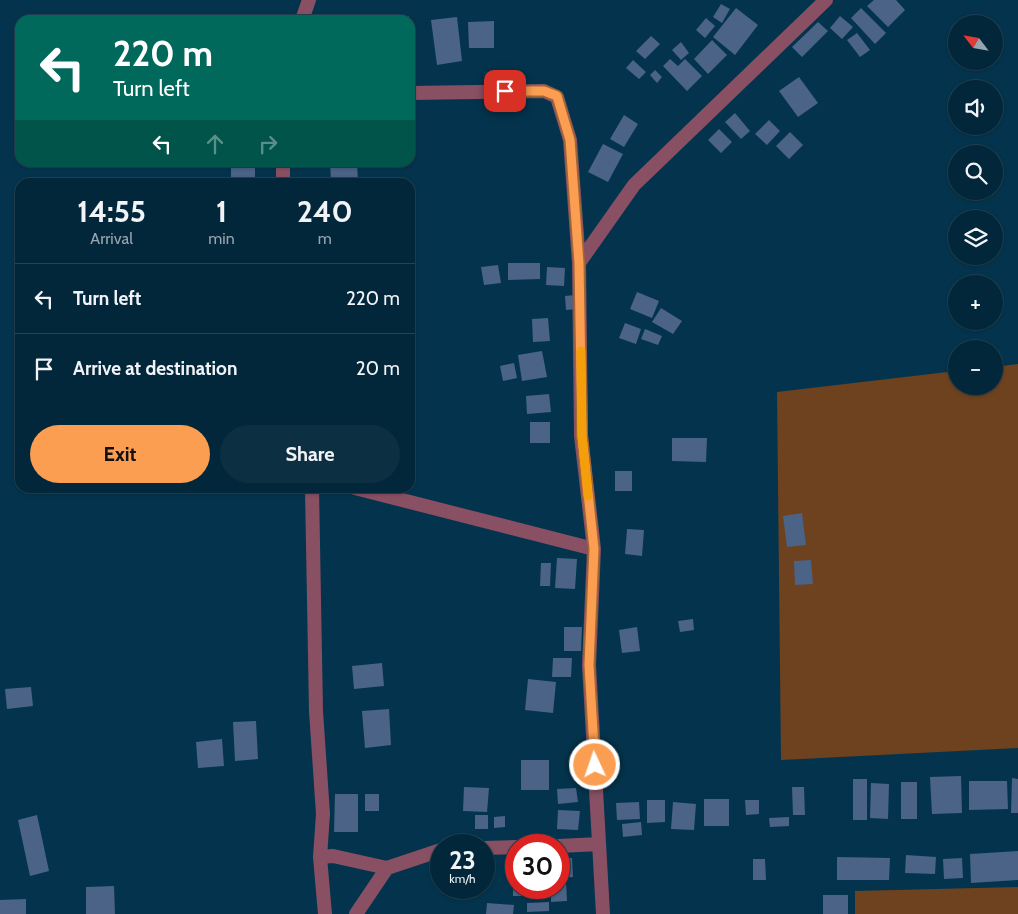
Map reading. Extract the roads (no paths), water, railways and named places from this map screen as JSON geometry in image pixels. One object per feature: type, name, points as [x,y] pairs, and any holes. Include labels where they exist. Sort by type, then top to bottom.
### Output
[{"type":"street","points":[[304,15],[309,0]]},
{"type":"street","points":[[579,263],[634,185],[826,0]]},
{"type":"street","points":[[415,93],[544,91],[557,96],[570,140],[579,263],[582,436],[594,549],[589,665],[603,914]]},
{"type":"street","points":[[312,493],[316,711],[323,814],[320,857],[325,914]]},
{"type":"street","points":[[375,493],[594,549]]},
{"type":"street","points":[[570,845],[599,844]]},
{"type":"street","points":[[320,857],[333,856],[387,868],[430,854]]},
{"type":"street","points":[[356,914],[387,868]]}]
